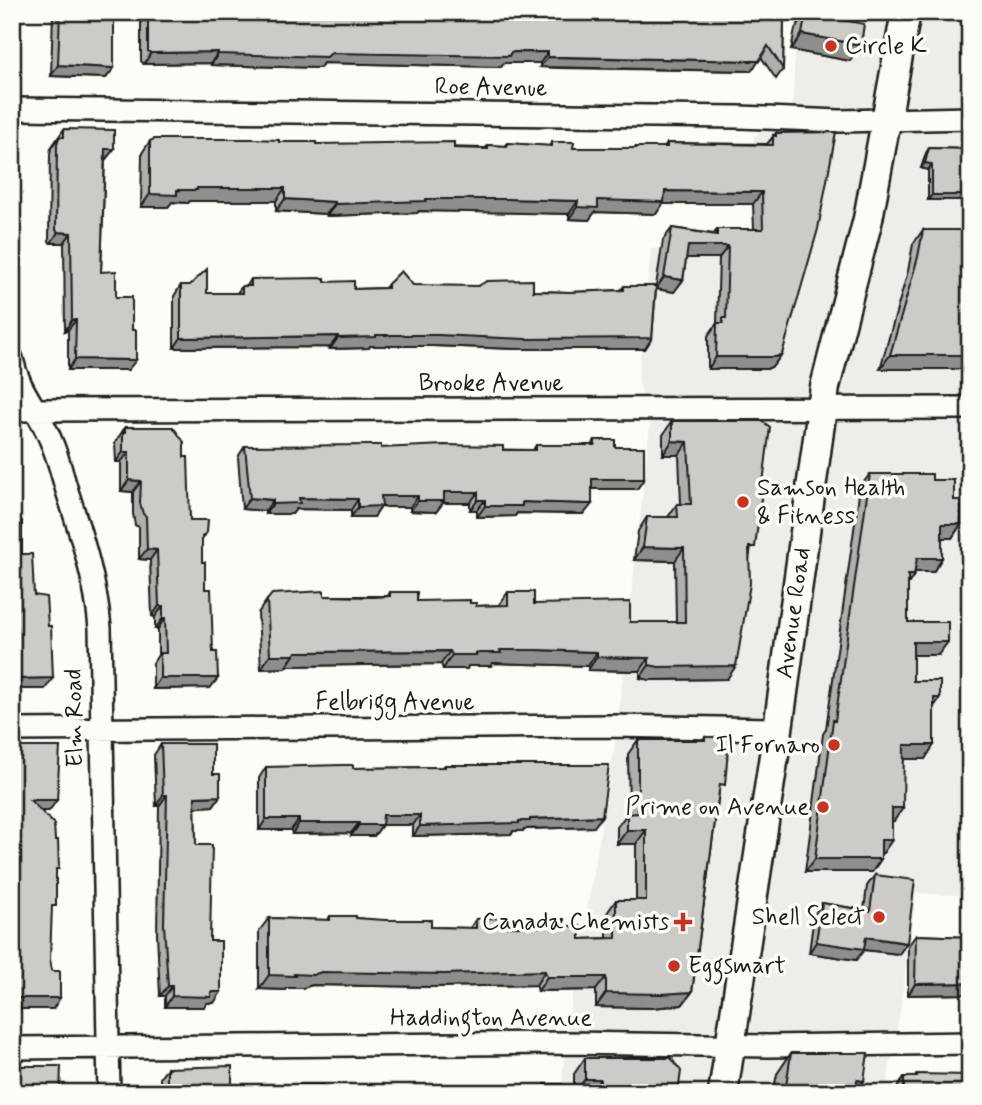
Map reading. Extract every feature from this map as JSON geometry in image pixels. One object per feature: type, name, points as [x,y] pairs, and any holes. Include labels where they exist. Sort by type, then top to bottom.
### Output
[{"type":"main road","name":"Avenue Road","points":[[723,1093],[778,729],[822,409],[868,219],[906,12]]},
{"type":"street","name":"Roe Avenue","points":[[12,109],[840,121],[970,118]]},
{"type":"street","name":"Elm Road","points":[[12,359],[18,383],[36,410],[51,441],[91,567],[100,628],[109,1093]]},
{"type":"street","name":"Brooke Avenue","points":[[12,410],[970,408]]},
{"type":"street","name":"Felbrigg Avenue","points":[[12,730],[599,726],[778,729]]},
{"type":"street","name":"Haddington Avenue","points":[[12,1048],[970,1042]]},
{"type":"shaded area","points":[[796,12],[970,12],[970,896],[916,893],[899,1017],[885,1093],[561,1093],[566,1034],[615,745],[650,425],[638,378],[651,249],[754,241],[754,137],[793,104]]},
{"type":"building","points":[[60,12],[114,12],[114,68],[58,65]]},
{"type":"building","points":[[148,12],[712,13],[784,17],[783,69],[768,46],[759,61],[548,57],[548,52],[511,52],[509,56],[331,53],[327,57],[218,52],[151,53],[148,51]]},
{"type":"building","points":[[806,13],[864,24],[861,45],[802,34]]},
{"type":"building","points":[[64,129],[114,130],[114,149],[105,149],[101,272],[116,271],[116,297],[132,297],[136,360],[75,359],[76,320],[72,320],[71,233],[56,230],[57,144],[59,137],[64,137]]},
{"type":"building","points":[[836,132],[818,229],[782,354],[776,357],[716,357],[717,323],[723,323],[723,318],[726,318],[728,246],[688,246],[683,280],[664,277],[672,228],[717,235],[717,229],[763,229],[762,192],[665,191],[664,202],[598,200],[598,208],[577,207],[578,201],[508,199],[426,199],[335,204],[285,199],[285,188],[197,188],[177,190],[177,195],[150,194],[150,141],[154,139],[254,139],[316,144],[454,142],[454,148],[488,149],[488,145],[507,146],[507,143],[552,146],[552,142],[574,142],[573,148],[636,148],[667,147],[667,143],[773,145],[773,135],[776,136],[776,133]]},
{"type":"building","points":[[929,148],[970,149],[970,195],[932,195],[932,164],[925,163]]},
{"type":"building","points":[[923,230],[970,230],[970,355],[890,355]]},
{"type":"building","points":[[207,269],[207,293],[242,293],[242,286],[251,286],[251,279],[325,278],[325,282],[354,281],[354,289],[388,288],[388,284],[401,271],[413,285],[478,286],[487,281],[533,280],[533,291],[570,292],[624,290],[624,286],[656,286],[652,338],[525,339],[376,335],[338,338],[181,338],[181,285],[190,285]]},
{"type":"building","points":[[672,421],[762,421],[770,427],[755,547],[749,547],[750,584],[736,666],[659,667],[649,665],[649,658],[597,657],[597,652],[537,650],[500,650],[501,653],[476,655],[452,655],[450,651],[296,652],[294,655],[270,655],[267,600],[272,594],[324,591],[324,596],[373,597],[390,596],[390,592],[417,592],[417,601],[470,600],[470,603],[476,603],[476,606],[508,605],[508,592],[534,592],[534,604],[630,602],[630,622],[685,622],[684,548],[643,547],[647,517],[678,517],[677,504],[691,504],[688,442],[672,441]]},
{"type":"building","points":[[125,427],[173,427],[184,442],[184,457],[188,457],[190,520],[208,520],[207,532],[202,537],[202,562],[205,562],[205,589],[211,589],[213,652],[217,652],[218,678],[160,678],[160,653],[166,653],[165,618],[163,606],[159,606],[157,550],[147,549],[146,516],[140,503],[141,481],[129,480],[129,452],[123,452]]},
{"type":"building","points":[[595,440],[615,440],[615,447],[644,447],[644,479],[592,479],[592,504],[522,502],[522,506],[485,506],[485,500],[478,500],[478,492],[444,492],[444,501],[418,501],[418,496],[381,496],[382,506],[358,507],[358,499],[299,498],[300,503],[273,504],[273,500],[250,498],[245,446],[381,445],[381,448],[444,445],[503,446],[503,450],[536,450],[536,445],[595,445]]},
{"type":"building","points":[[870,474],[932,474],[932,480],[954,480],[954,500],[961,500],[961,524],[942,524],[942,558],[917,558],[914,575],[908,575],[908,622],[948,622],[948,642],[913,642],[913,681],[940,681],[940,698],[934,698],[934,745],[904,745],[903,808],[892,808],[892,840],[881,840],[881,859],[815,859],[833,720],[835,721]]},
{"type":"building","points":[[12,491],[15,521],[22,521],[22,554],[32,554],[34,595],[46,597],[48,626],[51,626],[53,678],[12,679]]},
{"type":"building","points":[[705,737],[716,737],[725,742],[728,749],[725,785],[720,784],[692,992],[606,993],[606,977],[547,977],[545,971],[444,974],[321,972],[313,975],[269,975],[269,918],[330,920],[330,916],[356,916],[385,920],[431,920],[431,927],[476,928],[476,919],[507,919],[507,927],[545,927],[545,919],[564,919],[564,926],[580,926],[580,939],[616,938],[616,900],[646,900],[646,830],[627,830],[627,814],[638,813],[638,740],[705,740]]},
{"type":"building","points":[[161,744],[213,744],[213,774],[220,774],[220,796],[195,797],[196,845],[212,845],[210,941],[221,941],[221,992],[211,992],[211,997],[172,996],[172,986],[168,986],[164,924],[167,795],[163,795]]},
{"type":"building","points":[[12,747],[60,747],[57,800],[30,800],[54,824],[55,840],[58,840],[59,869],[56,869],[56,906],[52,906],[50,959],[52,971],[60,971],[60,998],[12,998]]},
{"type":"building","points":[[353,765],[353,768],[609,765],[602,816],[530,819],[519,823],[420,826],[420,815],[383,815],[382,825],[299,823],[299,819],[266,819],[266,767]]},
{"type":"building","points":[[875,875],[915,880],[907,943],[866,937],[864,949],[816,942],[822,903],[870,911]]},
{"type":"building","points":[[916,935],[970,937],[970,983],[915,984]]},
{"type":"building","points":[[791,1053],[868,1053],[864,1081],[857,1080],[855,1093],[785,1093]]},
{"type":"building","points":[[585,1058],[671,1058],[681,1071],[678,1093],[600,1093],[600,1079],[585,1079]]},
{"type":"building","points":[[12,1066],[61,1066],[60,1093],[12,1093]]},
{"type":"building","points":[[232,1066],[232,1088],[214,1088],[214,1093],[167,1093],[167,1068]]},
{"type":"building","points":[[917,1074],[970,1075],[970,1093],[904,1093],[904,1077],[917,1077]]},
{"type":"building","points":[[460,1084],[460,1087],[496,1087],[496,1091],[562,1084],[562,1093],[268,1093],[268,1087],[299,1088],[299,1085],[323,1085],[323,1088],[406,1088]]},
{"type":"place","name":"Circle K","points":[[831,46]]},
{"type":"place","name":"Samson Health & Fitness","points":[[743,502]]},
{"type":"place","name":"Il Fornaro","points":[[834,745]]},
{"type":"place","name":"Prime on Avenue","points":[[823,807]]},
{"type":"place","name":"Shell Select","points":[[879,917]]},
{"type":"place","name":"Canada Chemists","points":[[683,922]]},
{"type":"place","name":"Eggsmart","points":[[674,966]]}]
